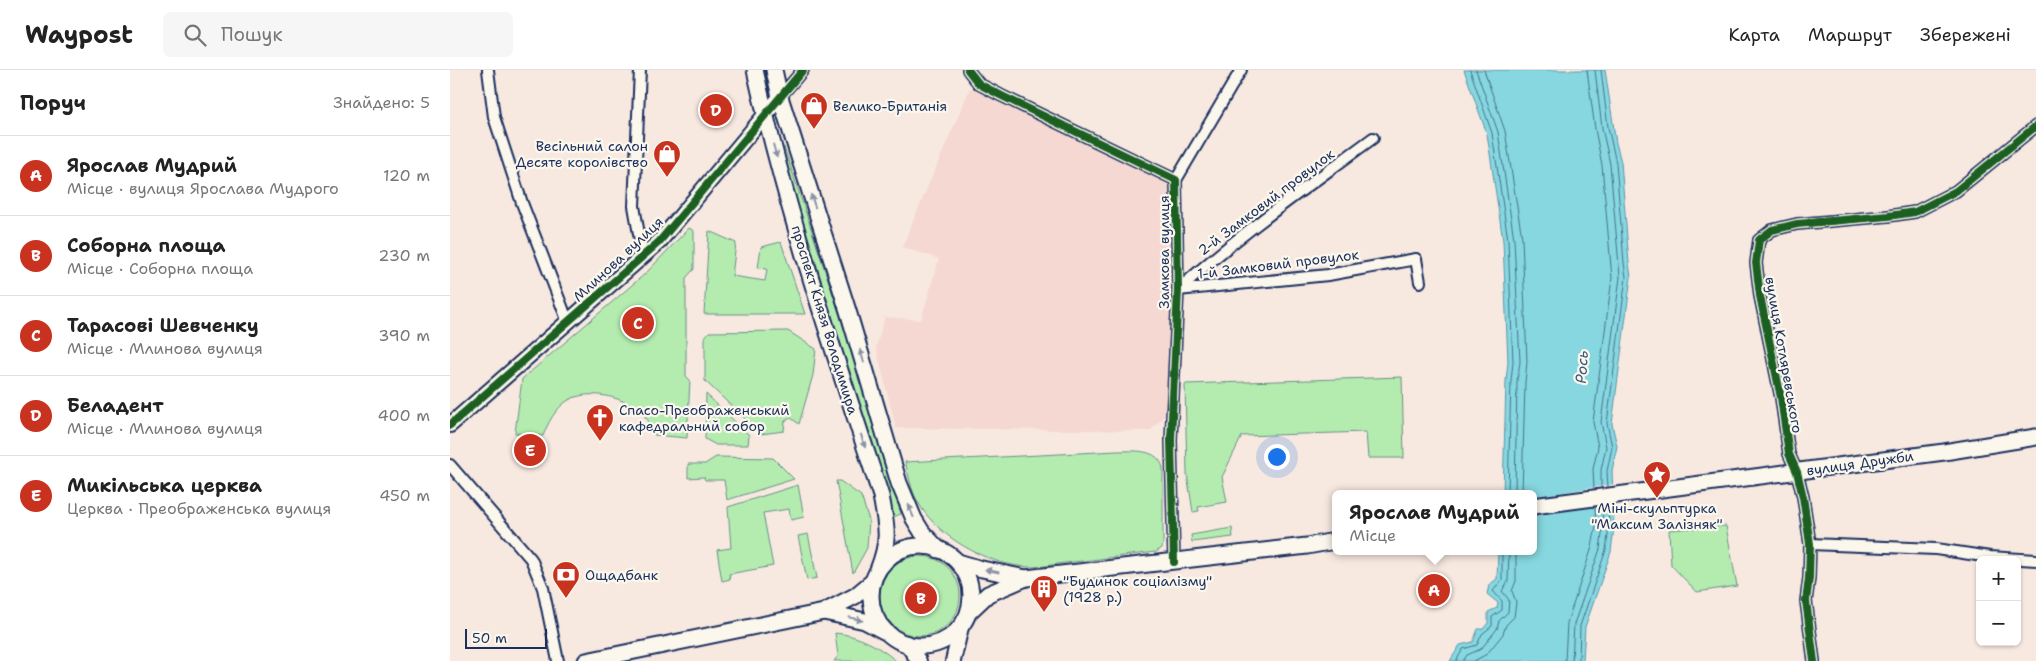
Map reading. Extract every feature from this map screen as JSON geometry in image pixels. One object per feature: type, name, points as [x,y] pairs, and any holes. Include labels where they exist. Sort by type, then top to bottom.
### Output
[{"type":"main road","name":"проспект Князя Володимира","points":[[755,70],[765,116],[806,259],[881,496],[887,528],[886,549],[875,576]]},
{"type":"main road","name":"проспект Князя Володимира","points":[[774,70],[780,97],[848,311],[899,482],[914,519],[922,532],[939,550]]},
{"type":"main road","name":"вулиця Дружби","points":[[1537,505],[1797,472],[2036,437]]},
{"type":"main road","points":[[824,612],[865,621],[906,644],[938,643],[961,627],[970,611],[988,594],[1026,578],[1174,562],[1332,541]]},
{"type":"main road","points":[[586,661],[824,612],[855,596],[875,576],[892,554],[903,548],[925,545],[949,554],[958,562],[966,574],[971,589],[970,611]]},
{"type":"main road","points":[[958,562],[1026,578]]},
{"type":"main road","points":[[875,576],[871,604],[874,614],[887,633]]},
{"type":"street","points":[[488,70],[494,117],[522,204],[568,322]]},
{"type":"street","points":[[640,70],[634,206],[642,257]]},
{"type":"street","name":"Млинова вулиця","points":[[450,425],[659,242],[803,70]]},
{"type":"street","name":"Замкова вулиця","points":[[968,70],[980,84],[1002,96],[1176,180]]},
{"type":"street","name":"Замкова вулиця","points":[[1174,562],[1171,440],[1178,290],[1176,180],[1241,70]]},
{"type":"street","name":"вулиця Котляревського","points":[[1814,661],[1806,601],[1810,544],[1797,472],[1789,454],[1779,388],[1760,296],[1756,263],[1759,240],[1772,230],[1797,224],[1916,212],[1956,191],[2036,126]]},
{"type":"street","name":"2-й Замковий провулок","points":[[1178,290],[1203,267],[1273,212],[1373,138]]},
{"type":"street","name":"1-й Замковий провулок","points":[[1178,290],[1328,275],[1416,259],[1420,282]]},
{"type":"street","points":[[450,465],[531,559],[543,588],[558,661]]},
{"type":"street","points":[[1810,544],[1908,547],[1990,557],[2036,560]]},
{"type":"street","points":[[953,661],[961,627]]},
{"type":"street","points":[[906,644],[919,661]]},
{"type":"shaded area","points":[[970,88],[1149,173],[1173,188],[1168,386],[1165,415],[1150,431],[896,428],[876,347],[885,317],[921,320],[939,259],[902,247]]},
{"type":"green space","points":[[784,147],[850,346],[901,514],[893,517],[781,148]]},
{"type":"green space","points":[[689,228],[694,231],[694,269],[686,278],[686,376],[690,380],[687,438],[654,435],[644,415],[635,408],[625,402],[600,395],[577,397],[567,401],[552,417],[543,436],[515,433],[522,379],[646,273]]},
{"type":"green space","points":[[709,231],[736,243],[732,276],[765,281],[767,269],[758,268],[761,247],[781,242],[805,314],[704,314]]},
{"type":"green space","points":[[788,331],[816,349],[813,375],[799,424],[791,418],[785,421],[784,431],[761,434],[705,381],[705,337],[709,332]]},
{"type":"green space","points":[[1402,377],[1404,458],[1368,458],[1366,432],[1242,436],[1222,477],[1227,502],[1198,507],[1199,511],[1193,512],[1187,474],[1185,384]]},
{"type":"green space","points":[[706,394],[749,435],[748,445],[716,445],[705,439]]},
{"type":"green space","points":[[1117,451],[1151,454],[1156,457],[1163,468],[1162,548],[1156,552],[1037,567],[1015,566],[980,555],[947,535],[922,509],[914,494],[905,462]]},
{"type":"green space","points":[[716,457],[773,458],[794,479],[727,500],[724,480],[705,480],[704,477],[688,478],[688,464],[705,464]]},
{"type":"green space","points":[[836,481],[840,481],[861,496],[869,520],[867,548],[853,573]]},
{"type":"green space","points":[[798,485],[804,517],[791,520],[789,509],[763,513],[773,566],[729,574],[730,579],[722,581],[717,550],[731,548],[728,507]]},
{"type":"green space","points":[[1726,526],[1737,586],[1697,592],[1671,565],[1669,530]]},
{"type":"green space","points":[[1232,528],[1233,537],[1192,542],[1191,535]]},
{"type":"green space","points":[[808,534],[817,578],[807,580],[798,536]]},
{"type":"green space","points":[[920,556],[935,559],[948,568],[957,581],[960,596],[957,611],[948,624],[935,633],[920,636],[905,633],[892,624],[883,611],[880,596],[883,581],[892,568],[905,559]]},
{"type":"green space","points":[[835,633],[852,636],[868,642],[896,661],[834,661],[838,656]]},
{"type":"water","name":"Рось","points":[[1464,70],[1605,70],[1616,143],[1621,162],[1631,277],[1612,424],[1617,446],[1612,471],[1614,527],[1611,552],[1585,627],[1583,661],[1450,661],[1460,645],[1473,642],[1478,629],[1483,629],[1488,623],[1488,612],[1497,608],[1498,603],[1487,594],[1489,585],[1497,579],[1498,555],[1537,555],[1537,490],[1503,490],[1508,362],[1503,241],[1487,134]]},
{"type":"pier","points":[[1615,484],[1616,503],[1537,515],[1537,496]]},
{"type":"cycle path","points":[[450,425],[659,242],[803,70]]},
{"type":"cycle path","points":[[968,70],[979,84],[1176,180],[1178,290],[1171,440],[1174,562]]},
{"type":"cycle path","points":[[1814,661],[1806,601],[1810,544],[1803,497],[1797,472],[1789,454],[1781,398],[1760,296],[1756,263],[1759,240],[1772,230],[1797,224],[1915,212],[1956,191],[2036,126]]},
{"type":"place","name":"Беладент","points":[[716,110]]},
{"type":"place","name":"Велико-Британія","points":[[814,130]]},
{"type":"place","name":"Весільний салон Десяте королівство","points":[[667,178]]},
{"type":"place","name":"Тарасові Шевченку","points":[[638,323]]},
{"type":"place","name":"Спасо-Преображенський кафедральний собор","points":[[600,442]]},
{"type":"place","name":"Микільська церква","points":[[530,450]]},
{"type":"place","name":"Міні-скульптурка \"Максим Залізняк\"","points":[[1657,499]]},
{"type":"place","name":"Ярослав Мудрий","points":[[1434,590]]},
{"type":"place","name":"Соборна площа","points":[[921,598]]},
{"type":"place","name":"Ощадбанк","points":[[566,599]]},
{"type":"place","name":"\"Будинок соціалізму\" (1928 р.)","points":[[1044,613]]}]
